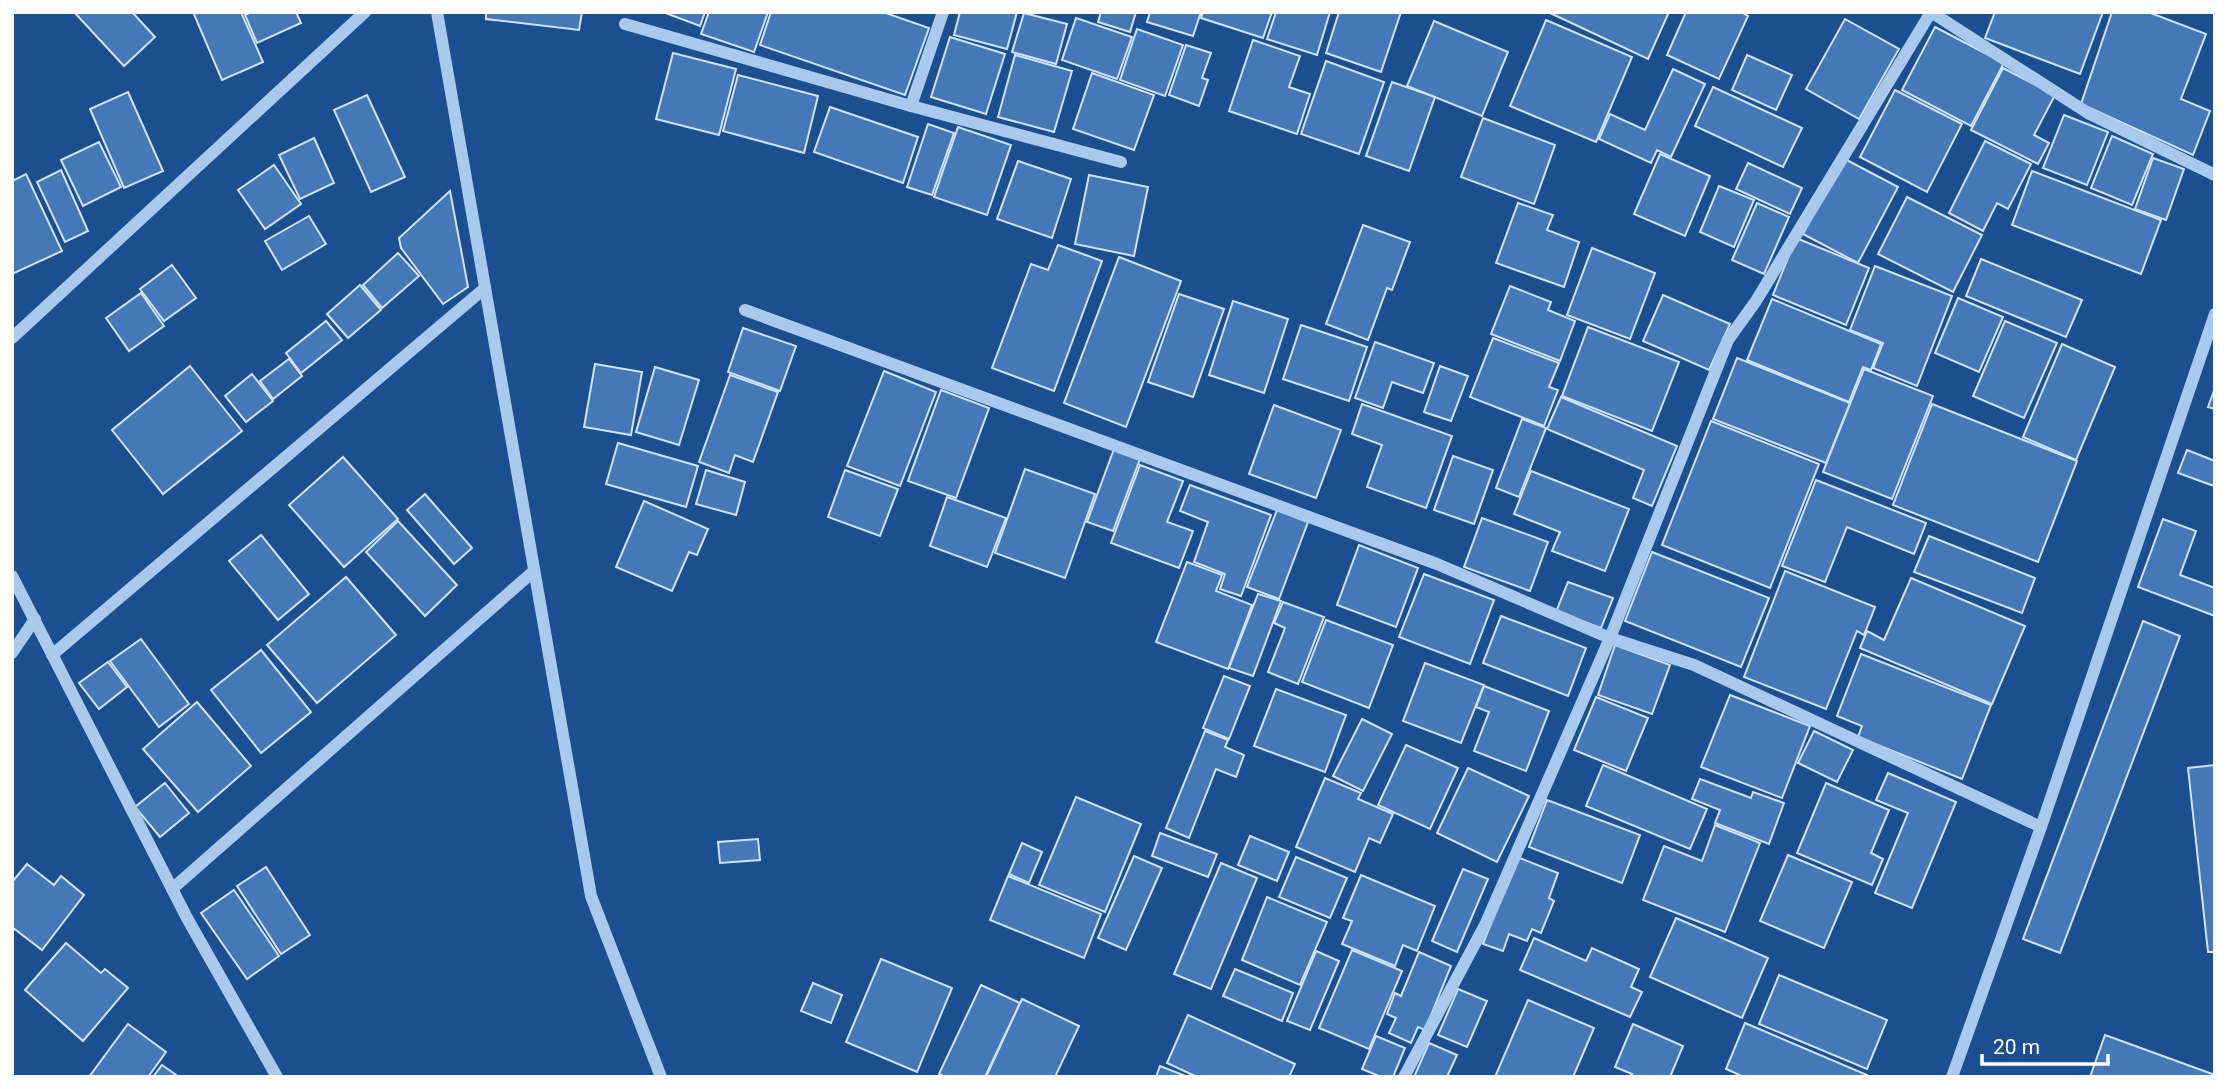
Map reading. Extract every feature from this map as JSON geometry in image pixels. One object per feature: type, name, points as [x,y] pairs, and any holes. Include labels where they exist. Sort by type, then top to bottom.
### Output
[{"type":"street","points":[[12,338],[365,12]]},
{"type":"street","points":[[437,12],[591,896],[661,1077]]},
{"type":"street","points":[[911,106],[943,12]]},
{"type":"street","points":[[1404,1077],[1486,923],[1610,638],[1728,340],[1756,301],[1931,12],[2088,113],[2215,174]]},
{"type":"street","points":[[625,24],[911,106],[1121,162]]},
{"type":"street","points":[[52,655],[485,288]]},
{"type":"street","points":[[745,310],[1437,564],[1610,638],[1693,665],[2041,827]]},
{"type":"street","points":[[1952,1077],[2041,827],[2215,314]]},
{"type":"street","points":[[172,889],[534,571]]},
{"type":"street","points":[[12,576],[172,889],[277,1077]]},
{"type":"street","points":[[12,653],[34,619]]},
{"type":"building","points":[[74,12],[132,12],[155,37],[124,66]]},
{"type":"building","points":[[193,12],[241,12],[263,62],[222,80]]},
{"type":"building","points":[[251,12],[296,12],[301,23],[257,43],[245,15]]},
{"type":"building","points":[[486,12],[582,12],[579,30],[486,19]]},
{"type":"building","points":[[663,12],[705,12],[700,26]]},
{"type":"building","points":[[709,12],[768,12],[754,52],[701,34]]},
{"type":"building","points":[[771,12],[883,12],[929,28],[905,95],[760,45]]},
{"type":"building","points":[[960,12],[1017,12],[1007,49],[954,35]]},
{"type":"building","points":[[1101,12],[1136,12],[1130,32],[1098,22]]},
{"type":"building","points":[[1150,12],[1201,12],[1193,36],[1147,22]]},
{"type":"building","points":[[1203,12],[1272,12],[1263,38],[1201,18]]},
{"type":"building","points":[[1276,12],[1330,12],[1317,55],[1267,39]]},
{"type":"building","points":[[1339,12],[1401,12],[1381,72],[1326,53]]},
{"type":"building","points":[[1548,12],[1669,12],[1648,59]]},
{"type":"building","points":[[1686,12],[1741,12],[1748,16],[1719,79],[1667,55]]},
{"type":"building","points":[[1995,12],[2103,12],[2080,74],[1985,38]]},
{"type":"building","points":[[2112,12],[2148,12],[2206,34],[2181,99],[2210,111],[2193,155],[2081,104]]},
{"type":"building","points":[[1024,13],[1067,24],[1056,64],[1012,52]]},
{"type":"building","points":[[1076,18],[1132,37],[1117,79],[1062,60]]},
{"type":"building","points":[[1845,19],[1899,49],[1859,119],[1806,89]]},
{"type":"building","points":[[1546,20],[1632,57],[1596,142],[1510,106]]},
{"type":"building","points":[[1434,21],[1508,52],[1482,116],[1407,86]]},
{"type":"building","points":[[1935,27],[2004,63],[1971,126],[1902,90]]},
{"type":"building","points":[[1137,29],[1183,45],[1165,96],[1120,80]]},
{"type":"building","points":[[950,37],[1005,54],[986,114],[931,97]]},
{"type":"building","points":[[1253,40],[1300,56],[1289,87],[1310,94],[1297,134],[1229,111]]},
{"type":"building","points":[[1186,45],[1211,53],[1202,78],[1208,80],[1199,106],[1169,95]]},
{"type":"building","points":[[673,53],[736,69],[719,135],[656,119]]},
{"type":"building","points":[[1015,55],[1072,71],[1054,132],[998,117]]},
{"type":"building","points":[[1747,55],[1792,75],[1776,110],[1732,90]]},
{"type":"building","points":[[1326,61],[1384,82],[1359,154],[1301,134]]},
{"type":"building","points":[[2003,68],[2055,95],[2034,135],[2049,143],[2038,164],[1971,130]]},
{"type":"building","points":[[1673,69],[1705,84],[1671,157],[1657,150],[1651,163],[1599,139],[1610,114],[1645,130]]},
{"type":"building","points":[[1092,73],[1154,95],[1134,150],[1073,129]]},
{"type":"building","points":[[738,75],[818,96],[804,153],[723,131]]},
{"type":"building","points":[[1392,82],[1435,97],[1409,171],[1366,156]]},
{"type":"building","points":[[1713,87],[1802,128],[1783,167],[1695,126]]},
{"type":"building","points":[[1895,90],[1962,124],[1927,192],[1860,157]]},
{"type":"building","points":[[128,92],[163,171],[124,188],[90,109]]},
{"type":"building","points":[[367,95],[405,177],[371,192],[334,110]]},
{"type":"building","points":[[830,107],[918,137],[903,183],[814,152]]},
{"type":"building","points":[[2064,115],[2108,132],[2087,185],[2043,168]]},
{"type":"building","points":[[1483,118],[1555,145],[1534,204],[1461,177]]},
{"type":"building","points":[[928,124],[954,133],[932,195],[907,187]]},
{"type":"building","points":[[958,127],[1011,145],[987,215],[934,197]]},
{"type":"building","points":[[2112,136],[2153,154],[2132,205],[2091,188]]},
{"type":"building","points":[[314,138],[334,183],[300,199],[279,155]]},
{"type":"building","points":[[1985,141],[2031,164],[2008,209],[1997,203],[1983,231],[1949,213]]},
{"type":"building","points":[[99,142],[121,187],[83,206],[61,160]]},
{"type":"building","points":[[1660,154],[1710,176],[1685,236],[1634,214]]},
{"type":"building","points":[[1843,158],[1898,187],[1858,263],[1803,234]]},
{"type":"building","points":[[2153,158],[2184,169],[2166,220],[2135,209]]},
{"type":"building","points":[[1018,161],[1071,179],[1052,238],[997,219]]},
{"type":"building","points":[[1748,163],[1802,188],[1790,214],[1736,189]]},
{"type":"building","points":[[274,165],[301,204],[265,229],[238,190]]},
{"type":"building","points":[[61,170],[88,231],[65,242],[37,182]]},
{"type":"building","points":[[2032,171],[2161,220],[2141,274],[2012,225]]},
{"type":"building","points":[[26,174],[62,251],[12,274],[12,181]]},
{"type":"building","points":[[1089,175],[1148,187],[1134,256],[1075,244]]},
{"type":"building","points":[[1719,186],[1754,200],[1734,247],[1700,232]]},
{"type":"building","points":[[450,191],[468,287],[443,304],[401,248],[399,238]]},
{"type":"building","points":[[1907,197],[1982,235],[1953,292],[1878,254]]},
{"type":"building","points":[[1518,203],[1553,215],[1547,230],[1579,242],[1564,287],[1496,263]]},
{"type":"building","points":[[1757,203],[1789,217],[1764,274],[1732,260]]},
{"type":"building","points":[[309,216],[326,244],[282,270],[265,241]]},
{"type":"building","points":[[1363,225],[1410,242],[1392,290],[1387,288],[1368,340],[1326,324]]},
{"type":"building","points":[[1796,238],[1869,268],[1846,325],[1773,295]]},
{"type":"building","points":[[1058,245],[1102,261],[1054,391],[992,368],[1031,264],[1048,270]]},
{"type":"building","points":[[1592,248],[1655,273],[1630,339],[1567,315]]},
{"type":"building","points":[[398,253],[419,276],[382,308],[363,285]]},
{"type":"building","points":[[1119,257],[1181,281],[1126,427],[1064,403]]},
{"type":"building","points":[[1981,259],[2082,300],[2066,337],[1966,296]]},
{"type":"building","points":[[172,265],[196,298],[164,321],[140,289]]},
{"type":"building","points":[[1875,266],[1952,296],[1917,386],[1873,368],[1883,343],[1850,330]]},
{"type":"building","points":[[360,285],[381,310],[348,338],[327,314]]},
{"type":"building","points":[[1510,286],[1551,302],[1548,310],[1575,321],[1560,361],[1491,334]]},
{"type":"building","points":[[141,293],[164,326],[129,351],[106,318]]},
{"type":"building","points":[[1179,294],[1224,309],[1193,397],[1148,382]]},
{"type":"building","points":[[1663,295],[1730,324],[1709,370],[1643,341]]},
{"type":"building","points":[[1958,298],[2003,317],[1979,372],[1935,353]]},
{"type":"building","points":[[1772,299],[1881,344],[1871,370],[1863,367],[1849,402],[1747,360]]},
{"type":"building","points":[[1233,301],[1288,319],[1264,393],[1209,375]]},
{"type":"building","points":[[326,321],[342,340],[301,373],[286,353]]},
{"type":"building","points":[[2005,321],[2057,343],[2024,418],[1973,396]]},
{"type":"building","points":[[1301,325],[1367,347],[1349,401],[1283,379]]},
{"type":"building","points":[[1588,327],[1679,362],[1652,431],[1562,396]]},
{"type":"building","points":[[743,328],[796,346],[780,391],[728,372]]},
{"type":"building","points":[[1493,338],[1559,363],[1549,387],[1558,390],[1544,426],[1470,397]]},
{"type":"building","points":[[1375,342],[1434,363],[1423,393],[1392,382],[1383,408],[1355,398]]},
{"type":"building","points":[[2062,344],[2115,367],[2076,460],[2023,437]]},
{"type":"building","points":[[1737,358],[1850,403],[1826,463],[1713,419]]},
{"type":"building","points":[[289,359],[302,376],[273,399],[260,381]]},
{"type":"building","points":[[595,364],[642,372],[631,435],[584,427]]},
{"type":"building","points":[[190,366],[242,431],[163,494],[112,430]]},
{"type":"building","points":[[1440,366],[1468,376],[1451,421],[1424,412]]},
{"type":"building","points":[[655,367],[699,380],[679,445],[636,432]]},
{"type":"building","points":[[1864,369],[1933,396],[1892,499],[1823,472]]},
{"type":"building","points":[[884,371],[936,392],[900,486],[847,466]]},
{"type":"building","points":[[252,374],[273,401],[246,422],[225,396]]},
{"type":"building","points":[[730,375],[778,392],[753,462],[735,455],[729,473],[699,462]]},
{"type":"building","points":[[2215,388],[2215,409],[2208,407]]},
{"type":"building","points":[[941,390],[989,408],[956,498],[908,481]]},
{"type":"building","points":[[1561,397],[1677,446],[1652,506],[1633,498],[1644,470],[1547,429]]},
{"type":"building","points":[[1362,404],[1452,436],[1426,508],[1367,487],[1382,445],[1352,434]]},
{"type":"building","points":[[1932,404],[2077,461],[2038,562],[1893,505]]},
{"type":"building","points":[[1274,405],[1341,430],[1316,498],[1249,474]]},
{"type":"building","points":[[1522,419],[1546,428],[1519,497],[1496,488]]},
{"type":"building","points":[[1711,421],[1819,464],[1770,588],[1662,545]]},
{"type":"building","points":[[618,443],[698,466],[686,507],[606,484]]},
{"type":"building","points":[[1114,449],[1140,459],[1113,531],[1087,522]]},
{"type":"building","points":[[2187,450],[2215,461],[2214,486],[2178,473]]},
{"type":"building","points":[[1453,456],[1493,470],[1474,524],[1434,510]]},
{"type":"building","points":[[343,457],[398,519],[344,567],[289,505]]},
{"type":"building","points":[[1140,465],[1183,481],[1167,522],[1193,531],[1179,568],[1111,543]]},
{"type":"building","points":[[1025,469],[1095,494],[1065,578],[995,553]]},
{"type":"building","points":[[706,470],[745,482],[736,515],[696,504]]},
{"type":"building","points":[[845,470],[898,489],[880,536],[828,517]]},
{"type":"building","points":[[1531,471],[1629,509],[1605,571],[1552,551],[1560,532],[1514,514]]},
{"type":"building","points":[[1816,480],[1926,523],[1914,554],[1847,527],[1825,582],[1782,566]]},
{"type":"building","points":[[1190,485],[1271,515],[1241,596],[1220,589],[1225,574],[1194,562],[1208,522],[1180,511]]},
{"type":"building","points":[[425,494],[472,548],[454,564],[407,510]]},
{"type":"building","points":[[947,497],[1006,518],[987,567],[930,546]]},
{"type":"building","points":[[644,501],[708,529],[697,555],[689,552],[672,591],[616,567]]},
{"type":"building","points":[[1277,510],[1308,522],[1279,599],[1247,587]]},
{"type":"building","points":[[1482,518],[1548,542],[1530,591],[1464,567]]},
{"type":"building","points":[[2163,519],[2196,531],[2180,575],[2215,588],[2215,616],[2138,587]]},
{"type":"building","points":[[398,521],[457,585],[425,616],[366,552]]},
{"type":"building","points":[[261,535],[309,594],[278,620],[229,561]]},
{"type":"building","points":[[1929,536],[2035,578],[2022,613],[1914,572]]},
{"type":"building","points":[[1359,545],[1418,568],[1396,627],[1337,605]]},
{"type":"building","points":[[1652,552],[1769,598],[1741,667],[1625,621]]},
{"type":"building","points":[[1187,562],[1222,575],[1216,591],[1252,605],[1228,669],[1156,642]]},
{"type":"building","points":[[1785,571],[1875,607],[1864,635],[1857,631],[1826,709],[1744,677]]},
{"type":"building","points":[[1424,574],[1494,600],[1470,664],[1399,637]]},
{"type":"building","points":[[346,577],[396,635],[317,703],[267,645]]},
{"type":"building","points":[[1911,578],[2025,626],[1992,704],[1860,648],[1867,631],[1884,640]]},
{"type":"building","points":[[1568,582],[1613,598],[1601,628],[1556,612]]},
{"type":"building","points":[[1258,594],[1281,601],[1253,676],[1229,668]]},
{"type":"building","points":[[1283,602],[1324,617],[1298,684],[1268,672],[1285,628],[1274,623]]},
{"type":"building","points":[[1501,616],[1586,648],[1568,696],[1483,663]]},
{"type":"building","points":[[1326,620],[1393,645],[1369,708],[1302,682]]},
{"type":"building","points":[[2143,621],[2180,636],[2060,953],[2023,939]]},
{"type":"building","points":[[141,639],[189,704],[159,727],[110,661]]},
{"type":"building","points":[[1615,645],[1670,665],[1652,714],[1598,695]]},
{"type":"building","points":[[261,650],[311,712],[261,753],[211,690]]},
{"type":"building","points":[[1861,654],[1991,705],[1962,779],[1858,737],[1862,726],[1837,716]]},
{"type":"building","points":[[108,662],[127,687],[99,709],[79,683]]},
{"type":"building","points":[[1425,663],[1484,685],[1461,743],[1403,721]]},
{"type":"building","points":[[1224,676],[1250,686],[1229,739],[1203,728]]},
{"type":"building","points":[[1484,686],[1549,711],[1526,771],[1474,751],[1489,712],[1476,707]]},
{"type":"building","points":[[1276,689],[1346,715],[1325,772],[1254,746]]},
{"type":"building","points":[[1730,695],[1810,726],[1782,798],[1701,767]]},
{"type":"building","points":[[1596,697],[1648,718],[1626,771],[1574,750]]},
{"type":"building","points":[[197,702],[251,766],[198,812],[143,749]]},
{"type":"building","points":[[1362,719],[1392,734],[1363,791],[1333,776]]},
{"type":"building","points":[[1205,731],[1228,740],[1225,747],[1244,755],[1236,777],[1216,769],[1189,838],[1166,828]]},
{"type":"building","points":[[1814,731],[1853,750],[1837,782],[1798,763]]},
{"type":"building","points":[[1406,745],[1458,768],[1430,829],[1378,805]]},
{"type":"building","points":[[1603,765],[1707,809],[1690,849],[1586,806]]},
{"type":"building","points":[[2215,765],[2215,952],[2208,952],[2188,768]]},
{"type":"building","points":[[1468,768],[1529,796],[1497,862],[1437,833]]},
{"type":"building","points":[[1888,773],[1956,802],[1912,908],[1875,893],[1908,813],[1876,800]]},
{"type":"building","points":[[1325,778],[1361,793],[1358,799],[1393,814],[1380,843],[1369,838],[1355,872],[1296,847]]},
{"type":"building","points":[[1700,779],[1751,798],[1753,792],[1784,803],[1769,844],[1715,823],[1720,810],[1692,799]]},
{"type":"building","points":[[165,783],[189,813],[160,837],[135,807]]},
{"type":"building","points":[[1826,783],[1889,810],[1871,853],[1883,859],[1872,885],[1797,853]]},
{"type":"building","points":[[1076,797],[1141,824],[1105,912],[1039,885]]},
{"type":"building","points":[[1547,800],[1640,835],[1622,883],[1529,847]]},
{"type":"building","points":[[1715,825],[1760,843],[1725,932],[1643,900],[1664,846],[1702,861]]},
{"type":"building","points":[[1160,833],[1217,854],[1208,877],[1152,856]]},
{"type":"building","points":[[1250,836],[1289,852],[1277,881],[1238,865]]},
{"type":"building","points":[[758,839],[760,860],[720,863],[718,842]]},
{"type":"building","points":[[1022,843],[1042,852],[1029,883],[1009,874]]},
{"type":"building","points":[[1788,855],[1852,882],[1824,948],[1760,921]]},
{"type":"building","points":[[1134,856],[1162,868],[1126,950],[1098,938]]},
{"type":"building","points":[[1296,857],[1347,878],[1330,918],[1279,897]]},
{"type":"building","points":[[1517,857],[1558,873],[1549,898],[1554,901],[1541,933],[1532,929],[1527,941],[1509,934],[1503,951],[1483,944]]},
{"type":"building","points":[[1221,863],[1257,878],[1211,989],[1174,974]]},
{"type":"building","points":[[27,864],[54,885],[61,876],[84,895],[42,950],[12,927],[12,882]]},
{"type":"building","points":[[266,867],[310,935],[281,954],[237,886]]},
{"type":"building","points":[[1463,869],[1488,879],[1457,952],[1432,941]]},
{"type":"building","points":[[1361,875],[1435,906],[1417,951],[1403,945],[1395,966],[1342,944],[1352,921],[1343,918]]},
{"type":"building","points":[[1008,876],[1101,914],[1084,958],[990,920]]},
{"type":"building","points":[[234,890],[279,956],[247,979],[201,913]]},
{"type":"building","points":[[1267,897],[1327,922],[1300,985],[1242,960]]},
{"type":"building","points":[[1676,918],[1768,958],[1742,1018],[1650,977]]},
{"type":"building","points":[[1534,938],[1586,961],[1592,948],[1639,969],[1631,987],[1642,992],[1630,1017],[1520,970]]},
{"type":"building","points":[[66,943],[101,973],[105,969],[128,988],[83,1041],[25,990]]},
{"type":"building","points":[[1352,950],[1402,971],[1369,1049],[1319,1028]]},
{"type":"building","points":[[1316,951],[1339,961],[1310,1030],[1287,1021]]},
{"type":"building","points":[[1419,952],[1451,966],[1425,1030],[1418,1027],[1411,1043],[1389,1033],[1396,1018],[1387,1014],[1395,993],[1401,996]]},
{"type":"building","points":[[881,959],[952,988],[917,1072],[846,1042]]},
{"type":"building","points":[[1235,969],[1293,993],[1282,1021],[1223,996]]},
{"type":"building","points":[[1779,975],[1887,1020],[1867,1069],[1759,1024]]},
{"type":"building","points":[[813,983],[842,995],[831,1023],[801,1011]]},
{"type":"building","points":[[981,985],[1020,1003],[985,1077],[945,1077],[939,1074]]},
{"type":"building","points":[[1458,989],[1487,1001],[1467,1047],[1438,1035]]},
{"type":"building","points":[[1022,999],[1079,1026],[1055,1077],[986,1077]]},
{"type":"building","points":[[1528,1000],[1594,1028],[1573,1077],[1495,1077]]},
{"type":"building","points":[[1188,1015],[1295,1064],[1289,1077],[1197,1077],[1167,1063]]},
{"type":"building","points":[[1745,1023],[1867,1075],[1744,1077],[1726,1069]]},
{"type":"building","points":[[128,1024],[166,1052],[148,1077],[89,1077]]},
{"type":"building","points":[[1633,1024],[1683,1046],[1670,1077],[1630,1077],[1632,1074],[1615,1067]]},
{"type":"building","points":[[2105,1035],[2215,1075],[2215,1077],[2090,1077]]},
{"type":"building","points":[[1376,1036],[1405,1048],[1393,1077],[1381,1077],[1362,1069]]},
{"type":"building","points":[[1429,1043],[1457,1055],[1447,1077],[1414,1077]]},
{"type":"building","points":[[162,1065],[179,1077],[153,1077]]},
{"type":"building","points":[[1160,1066],[1188,1077],[1156,1077]]}]
